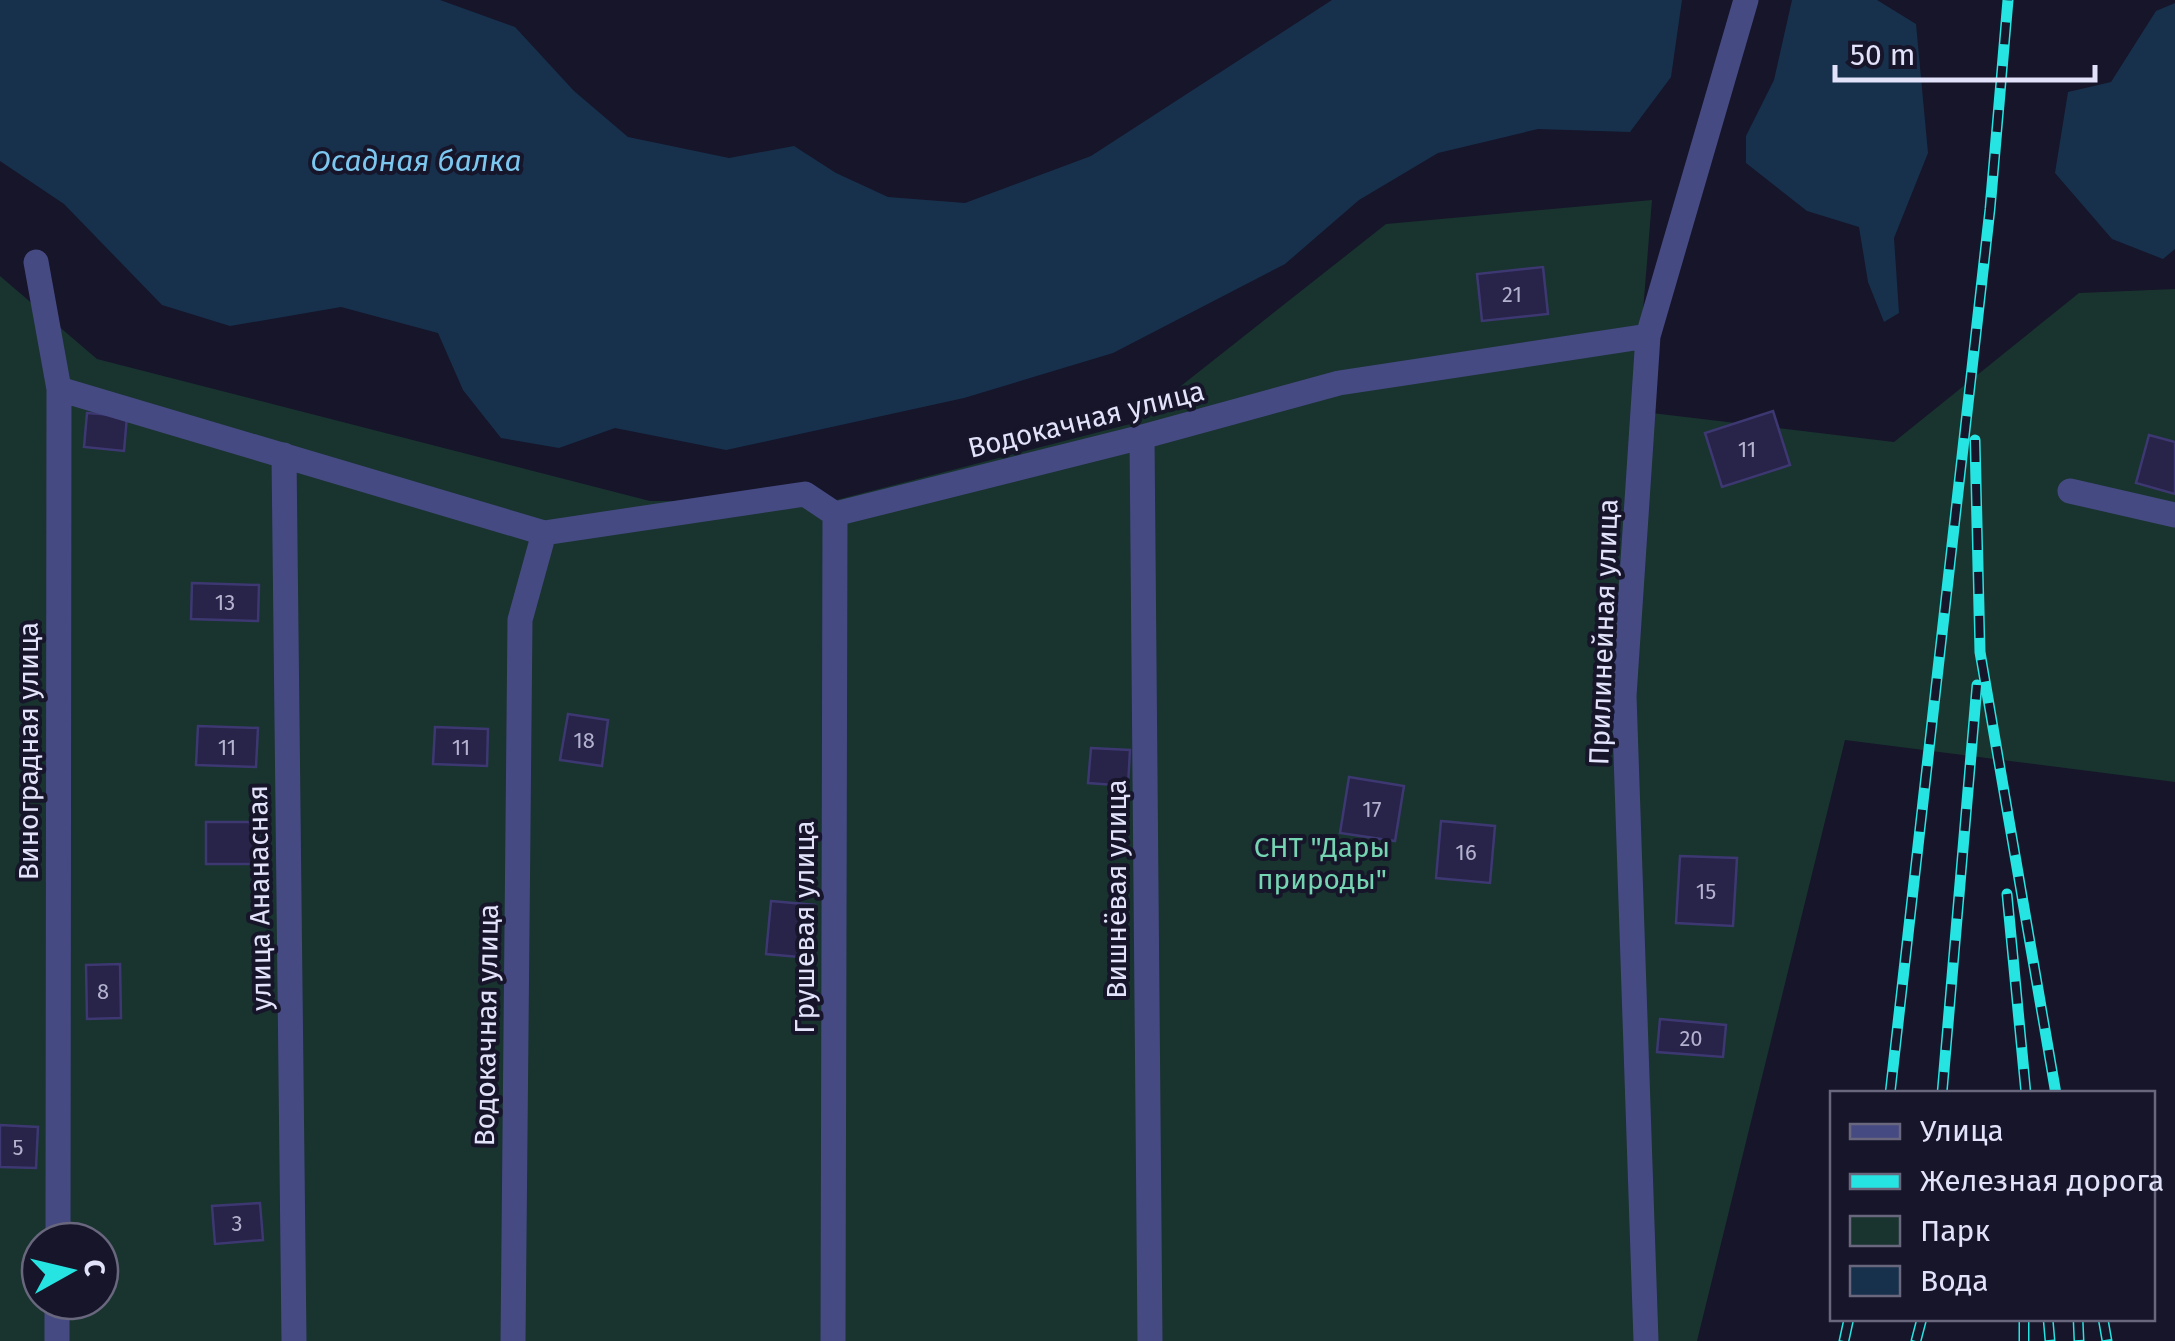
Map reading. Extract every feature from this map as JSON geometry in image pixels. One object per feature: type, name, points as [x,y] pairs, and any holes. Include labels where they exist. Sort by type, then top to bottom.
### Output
[{"type":"street","name":"Прилинейная улица","points":[[1646,1341],[1624,696],[1648,336],[1746,0]]},
{"type":"street","name":"Виноградная улица","points":[[36,262],[59,389],[58,1221]]},
{"type":"street","name":"Водокачная улица","points":[[834,514],[1142,438],[1339,383],[1648,336]]},
{"type":"street","points":[[59,389],[544,533],[806,494],[834,514]]},
{"type":"street","name":"Вишнёвая улица","points":[[1142,438],[1150,1341]]},
{"type":"street","name":"улица Ананасная","points":[[284,455],[294,1341]]},
{"type":"street","points":[[2070,491],[2175,515]]},
{"type":"street","name":"Грушевая улица","points":[[833,1341],[834,514]]},
{"type":"street","name":"Водокачная улица","points":[[513,1341],[520,620],[544,533]]},
{"type":"green space","name":"СНТ \"Дары природы\"","points":[[1652,200],[1635,411],[1894,442],[2079,293],[2175,289],[2175,782],[1845,740],[1697,1341],[0,1341],[0,276],[97,359],[650,501],[836,500],[1134,423],[1386,224]]},
{"type":"water","name":"Осадная балка","points":[[0,0],[440,0],[515,27],[574,91],[628,137],[729,158],[794,146],[836,173],[888,197],[965,203],[1091,156],[1332,0],[1682,0],[1671,77],[1630,132],[1538,129],[1438,153],[1359,200],[1285,264],[1113,353],[964,398],[726,450],[615,428],[559,448],[501,438],[463,390],[438,333],[341,307],[230,326],[162,305],[64,204],[0,161]]},
{"type":"water","points":[[1792,0],[1877,0],[1916,24],[1928,153],[1894,238],[1899,313],[1884,322],[1868,282],[1859,227],[1807,211],[1746,163],[1746,136],[1774,80]]},
{"type":"water","points":[[2175,3],[2175,249],[2163,259],[2112,239],[2055,173],[2068,92],[2111,82],[2156,11]]},
{"type":"building","points":[[1543,267],[1548,314],[1482,321],[1477,274]]},
{"type":"building","points":[[1773,411],[1790,465],[1722,487],[1705,433]]},
{"type":"building","points":[[87,413],[127,416],[124,451],[84,447]]},
{"type":"building","points":[[2149,435],[2175,442],[2175,494],[2136,483]]},
{"type":"building","points":[[192,583],[259,585],[258,621],[191,619]]},
{"type":"building","points":[[568,714],[608,720],[602,766],[560,760]]},
{"type":"building","points":[[198,726],[258,728],[256,767],[196,765]]},
{"type":"building","points":[[435,727],[488,729],[487,766],[433,764]]},
{"type":"building","points":[[1091,748],[1130,750],[1128,786],[1088,783]]},
{"type":"building","points":[[1349,777],[1404,786],[1395,841],[1340,833]]},
{"type":"building","points":[[1441,821],[1495,826],[1490,883],[1436,878]]},
{"type":"building","points":[[206,822],[259,822],[259,864],[206,864]]},
{"type":"building","points":[[1680,856],[1737,858],[1733,926],[1676,923]]},
{"type":"building","points":[[771,901],[815,905],[810,958],[766,954]]},
{"type":"building","points":[[120,964],[121,1018],[87,1019],[86,965]]},
{"type":"building","points":[[1660,1019],[1726,1025],[1723,1057],[1657,1052]]},
{"type":"building","points":[[0,1125],[38,1127],[36,1168],[0,1167]]},
{"type":"building","points":[[260,1203],[263,1240],[215,1244],[212,1206]]},
{"type":"railway","points":[[1890,1091],[1990,209],[2008,0]]},
{"type":"railway","points":[[1975,440],[1980,652],[2055,1091]]},
{"type":"railway","points":[[1942,1091],[1977,685]]},
{"type":"railway","points":[[2007,894],[2026,1091]]},
{"type":"railway","points":[[1844,1341],[1848,1321]]},
{"type":"railway","points":[[1916,1341],[1921,1321]]},
{"type":"railway","points":[[2024,1321],[2024,1341]]},
{"type":"railway","points":[[2048,1321],[2050,1341]]},
{"type":"railway","points":[[2078,1321],[2079,1341]]},
{"type":"railway","points":[[2104,1321],[2107,1341]]}]
